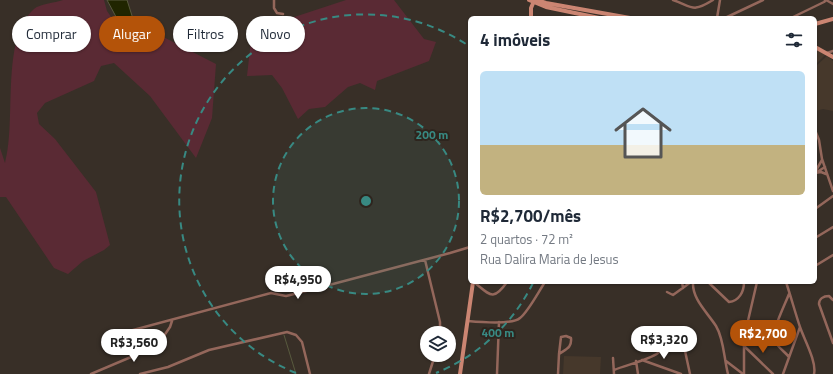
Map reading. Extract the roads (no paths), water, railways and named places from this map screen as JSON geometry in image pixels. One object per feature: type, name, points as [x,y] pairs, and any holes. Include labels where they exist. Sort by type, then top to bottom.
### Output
[{"type":"main road","points":[[531,16],[533,1]]},
{"type":"main road","points":[[533,1],[546,7],[589,16]]},
{"type":"main road","points":[[533,1],[619,16]]},
{"type":"main road","points":[[817,23],[833,19]]},
{"type":"main road","points":[[817,48],[833,57]]},
{"type":"main road","points":[[460,374],[474,284]]},
{"type":"street","points":[[274,0],[275,10],[277,13],[283,14]]},
{"type":"street","points":[[673,0],[692,8],[696,8],[713,0]]},
{"type":"street","points":[[717,16],[720,0]]},
{"type":"street","points":[[729,16],[763,0]]},
{"type":"street","points":[[795,16],[825,1],[833,4]]},
{"type":"street","points":[[827,53],[833,51]]},
{"type":"street","points":[[817,135],[822,159],[833,191]]},
{"type":"street","points":[[817,169],[822,159]]},
{"type":"street","points":[[817,172],[825,167]]},
{"type":"street","points":[[817,173],[827,174]]},
{"type":"street","points":[[817,208],[833,196]]},
{"type":"street","points":[[817,237],[833,227]]},
{"type":"street","points":[[122,333],[172,321],[271,293],[286,296],[468,248]]},
{"type":"street","points":[[817,265],[833,256]]},
{"type":"street","points":[[425,260],[440,326]]},
{"type":"street","points":[[476,284],[487,293],[493,295],[498,293],[505,284]]},
{"type":"street","points":[[468,321],[499,322],[517,320],[521,318],[544,284]]},
{"type":"street","points":[[682,284],[683,288]]},
{"type":"street","points":[[667,292],[670,295],[673,295],[689,284]]},
{"type":"street","points":[[692,284],[695,296],[718,331],[728,374]]},
{"type":"street","points":[[710,284],[725,300],[732,302],[742,294],[744,284]]},
{"type":"street","points":[[743,374],[743,345],[745,329],[756,284]]},
{"type":"street","points":[[787,284],[800,327],[814,363],[814,374]]},
{"type":"street","points":[[789,357],[773,337],[790,293]]},
{"type":"street","points":[[833,300],[829,296],[823,297],[819,304],[833,343]]},
{"type":"street","points":[[91,374],[158,346],[172,321]]},
{"type":"street","points":[[498,374],[499,322]]},
{"type":"street","points":[[783,374],[800,327]]},
{"type":"street","points":[[140,374],[168,367],[209,350],[287,332],[296,335],[302,342],[310,374]]},
{"type":"street","points":[[614,370],[655,355],[665,347],[674,336],[679,335],[682,337],[690,374]]},
{"type":"street","points":[[558,374],[559,354],[561,337],[566,336],[571,338],[570,346],[559,354]]},
{"type":"street","points":[[743,345],[773,374]]},
{"type":"street","points":[[613,358],[614,374]]},
{"type":"street","points":[[641,360],[681,374]]},
{"type":"street","points":[[636,361],[638,374]]},
{"type":"street","points":[[726,361],[743,374]]},
{"type":"street","points":[[429,374],[433,362]]},
{"type":"waterway","points":[[284,335],[296,374]]}]
